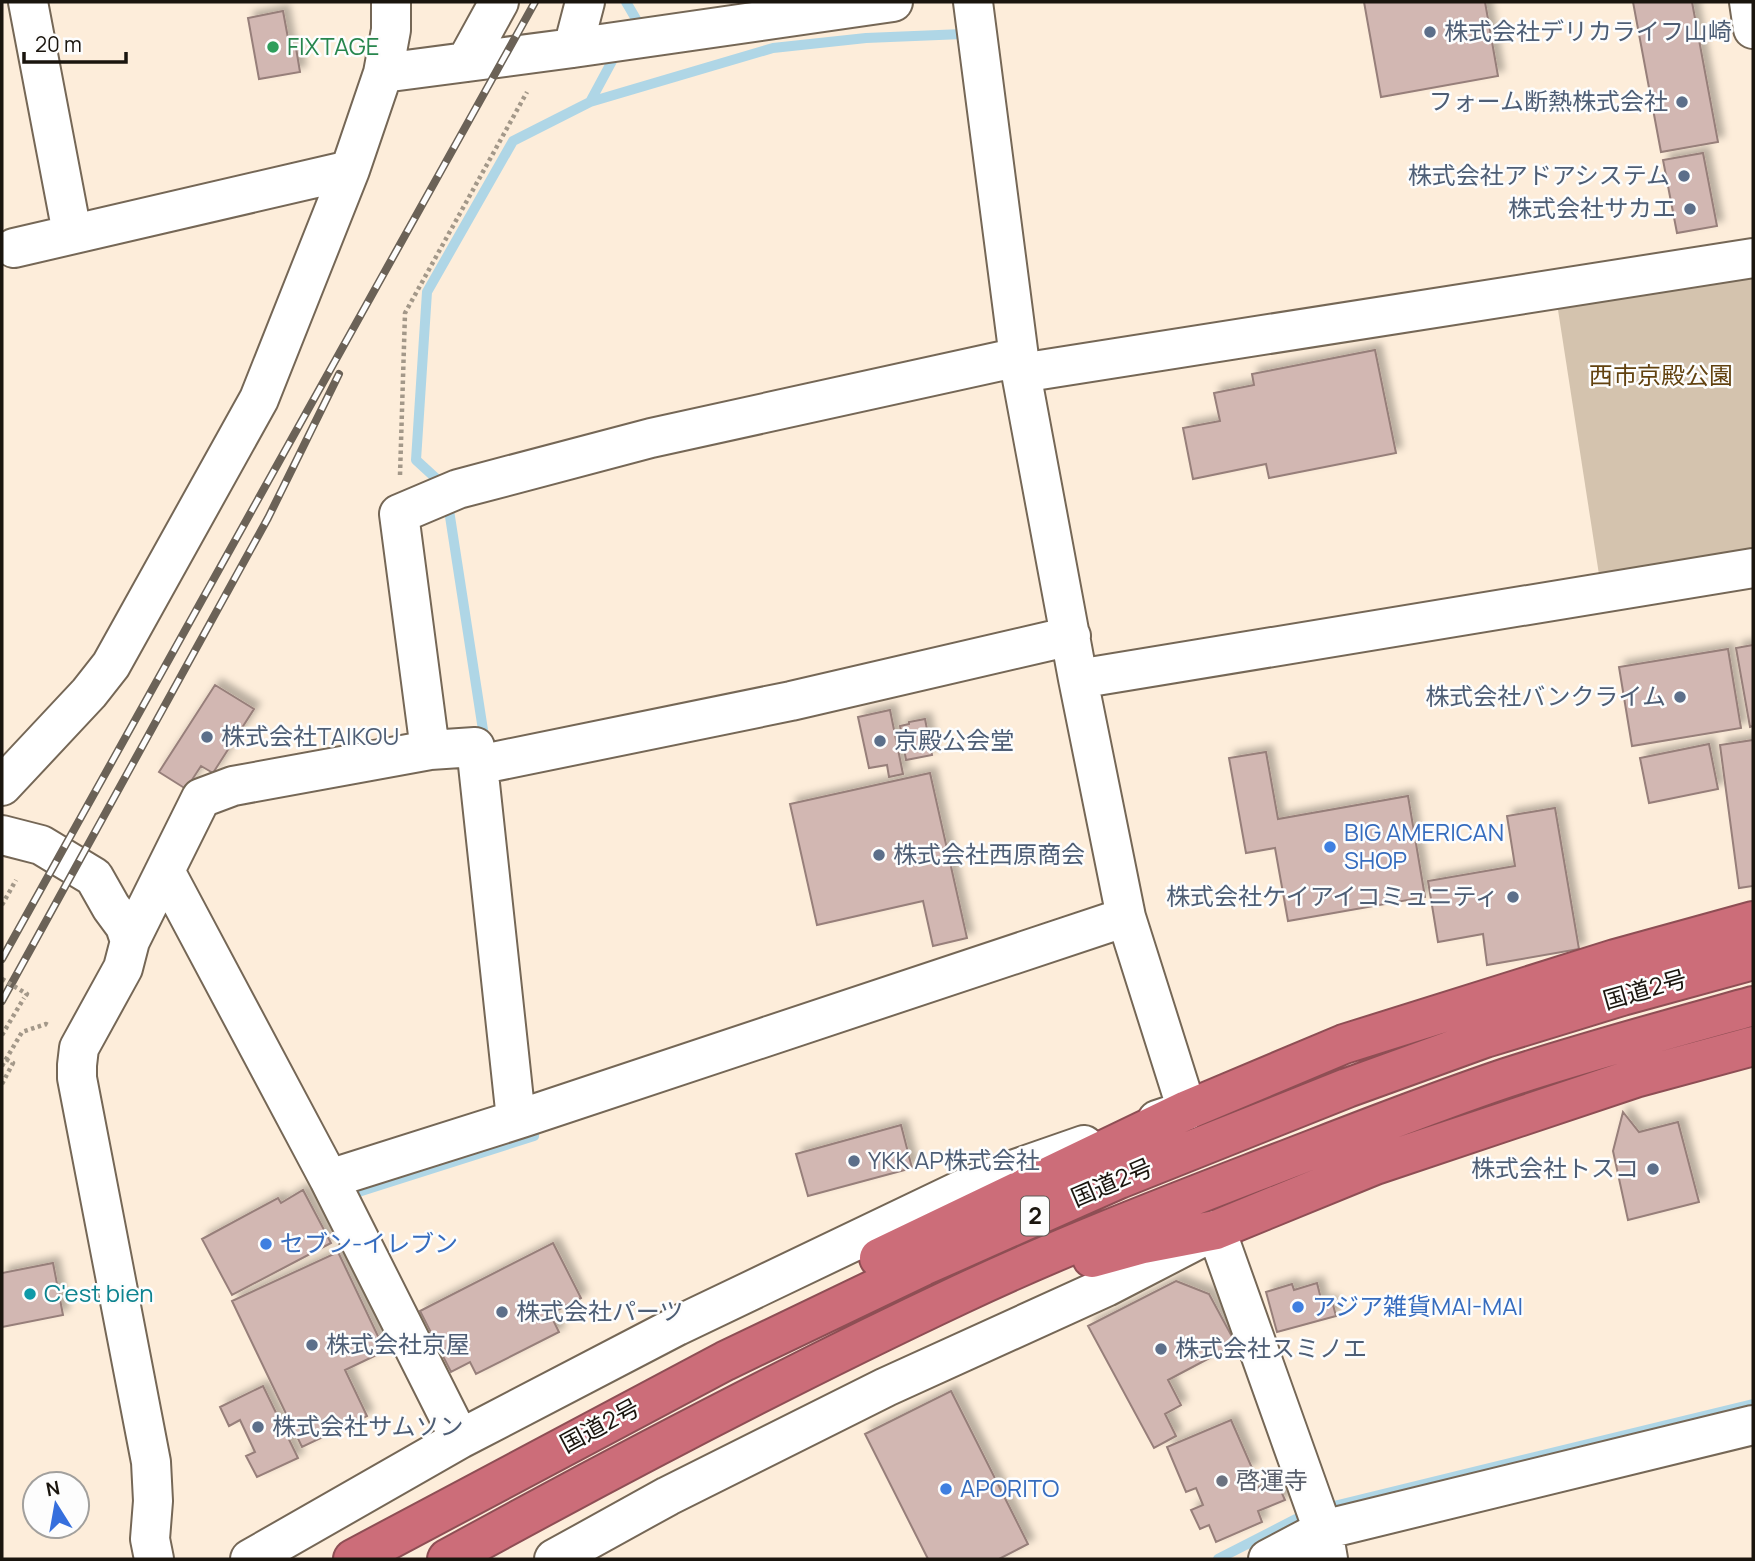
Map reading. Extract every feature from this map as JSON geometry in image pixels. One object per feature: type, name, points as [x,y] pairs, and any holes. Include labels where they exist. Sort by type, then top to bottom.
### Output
[{"type":"highway","points":[[522,1468],[712,1338],[1186,1110],[1344,1044],[1615,959],[1753,921]]},
{"type":"highway","name":"国道2号","points":[[353,1559],[724,1360],[923,1266],[1119,1179],[1347,1088],[1485,1038],[1753,960]]},
{"type":"highway","name":"国道2号","points":[[447,1559],[784,1380],[965,1292],[1145,1214],[1505,1079],[1633,1039],[1753,1006]]},
{"type":"highway","points":[[965,1292],[1143,1244],[1216,1230],[1375,1165],[1635,1078],[1753,1046]]},
{"type":"street","points":[[28,2],[72,233]]},
{"type":"street","points":[[2,786],[89,693],[111,664],[259,399],[350,170],[383,73],[391,30],[391,2]]},
{"type":"street","points":[[466,62],[499,2]]},
{"type":"street","points":[[585,2],[592,45]]},
{"type":"street","points":[[383,73],[893,2]]},
{"type":"street","points":[[250,1559],[460,1439],[677,1326],[978,1182],[1186,1110],[1126,917],[1078,679],[1020,365],[973,2]]},
{"type":"street","points":[[1749,2],[1753,29]]},
{"type":"street","points":[[14,248],[350,170]]},
{"type":"street","points":[[430,750],[399,514],[447,494],[651,438],[1020,365],[1753,258]]},
{"type":"street","points":[[1078,679],[1753,569]]},
{"type":"street","points":[[486,763],[791,701],[1071,636]]},
{"type":"street","points":[[154,1559],[150,1539],[153,1501],[151,1462],[77,1079],[77,1065],[79,1048],[123,968],[130,941],[201,798],[233,786],[430,750],[475,747],[486,763],[526,1116]]},
{"type":"street","points":[[2,835],[41,845],[94,877],[125,926],[130,941]]},
{"type":"street","points":[[165,871],[329,1179],[460,1439]]},
{"type":"street","points":[[329,1179],[1126,917]]},
{"type":"street","points":[[554,1559],[668,1496],[886,1387],[1106,1287],[1216,1230],[1321,1529]]},
{"type":"street","points":[[1268,1559],[1321,1529],[1753,1425]]},
{"type":"path","points":[[399,514],[405,313],[592,45]]},
{"type":"path","points":[[2,905],[16,880]]},
{"type":"path","points":[[2,979],[27,994],[2,1035]]},
{"type":"path","points":[[2,1066],[22,1032],[46,1024],[58,1031]]},
{"type":"path","points":[[2,1084],[13,1063],[6,1059]]},
{"type":"green space","name":"西市京殿公園","points":[[1753,266],[1753,557],[1600,581],[1556,297]]},
{"type":"building","points":[[1364,2],[1485,2],[1498,76],[1381,97]]},
{"type":"building","points":[[1633,2],[1692,2],[1718,142],[1661,152]]},
{"type":"building","points":[[283,11],[290,49],[296,48],[300,72],[259,79],[248,18]]},
{"type":"building","points":[[1703,153],[1717,226],[1677,233],[1663,160]]},
{"type":"building","points":[[1375,350],[1396,453],[1269,478],[1266,464],[1193,479],[1183,428],[1220,421],[1214,393],[1254,385],[1252,374]]},
{"type":"building","points":[[1753,645],[1753,726],[1750,727],[1736,648]]},
{"type":"building","points":[[1728,649],[1741,728],[1632,746],[1619,667]]},
{"type":"building","points":[[215,685],[254,709],[213,773],[201,766],[186,789],[159,772]]},
{"type":"building","name":"京殿公会堂","points":[[890,710],[903,774],[889,777],[887,765],[869,768],[858,717]]},
{"type":"building","points":[[925,719],[932,755],[906,760],[900,726]]},
{"type":"building","points":[[1753,740],[1753,886],[1739,888],[1720,745]]},
{"type":"building","points":[[1709,744],[1718,789],[1649,803],[1640,758]]},
{"type":"building","points":[[1266,752],[1278,819],[1408,796],[1425,897],[1288,921],[1275,848],[1246,853],[1229,758]]},
{"type":"building","points":[[930,773],[967,938],[933,946],[923,901],[817,925],[790,804]]},
{"type":"building","points":[[1555,808],[1579,949],[1487,965],[1483,934],[1438,942],[1428,881],[1515,866],[1507,816]]},
{"type":"building","points":[[1623,1112],[1639,1132],[1678,1122],[1699,1202],[1628,1220],[1613,1151]]},
{"type":"building","points":[[901,1125],[912,1168],[808,1196],[796,1154]]},
{"type":"building","points":[[303,1190],[331,1243],[232,1295],[202,1239],[278,1198],[281,1203]]},
{"type":"building","points":[[553,1243],[581,1298],[550,1314],[559,1332],[476,1374],[470,1362],[451,1372],[420,1311]]},
{"type":"building","points":[[338,1252],[385,1351],[345,1370],[367,1416],[302,1447],[232,1301]]},
{"type":"building","name":"C'est bien","points":[[53,1263],[63,1315],[2,1327],[2,1273]]},
{"type":"building","points":[[1176,1281],[1209,1294],[1236,1344],[1168,1380],[1181,1405],[1165,1414],[1176,1436],[1154,1448],[1088,1326]]},
{"type":"building","points":[[1317,1283],[1322,1303],[1332,1301],[1336,1316],[1277,1332],[1266,1292],[1292,1284],[1294,1290]]},
{"type":"building","points":[[263,1386],[298,1458],[257,1477],[246,1456],[255,1452],[240,1420],[229,1426],[220,1407]]},
{"type":"building","points":[[951,1391],[1028,1544],[999,1559],[928,1559],[865,1434]]},
{"type":"building","points":[[1231,1420],[1252,1468],[1239,1473],[1247,1492],[1276,1480],[1285,1500],[1258,1511],[1262,1522],[1216,1542],[1209,1525],[1200,1529],[1191,1510],[1203,1505],[1196,1488],[1186,1492],[1167,1447]]},
{"type":"waterway","points":[[626,2],[636,19],[630,30]]},
{"type":"waterway","points":[[485,743],[449,510],[440,482],[416,460],[427,292],[513,141],[590,102],[773,48],[866,38],[963,34]]},
{"type":"waterway","points":[[590,102],[618,50]]},
{"type":"waterway","points":[[355,1200],[352,1194],[534,1136],[533,1123]]},
{"type":"waterway","points":[[1218,1559],[1296,1519],[1338,1505],[1753,1404]]},
{"type":"railway","points":[[2,959],[535,2]]},
{"type":"railway","points":[[2,1001],[268,518],[339,374]]},
{"type":"place","name":"株式会社デリカライフ山崎","points":[[1430,32]]},
{"type":"place","name":"FIXTAGE","points":[[273,47]]},
{"type":"place","name":"フォーム断熱株式会社","points":[[1682,102]]},
{"type":"place","name":"株式会社アドアシステム","points":[[1684,176]]},
{"type":"place","name":"株式会社サカエ","points":[[1690,209]]},
{"type":"place","name":"株式会社バンクライム","points":[[1680,697]]},
{"type":"place","name":"株式会社TAIKOU","points":[[207,737]]},
{"type":"place","name":"京殿公会堂","points":[[880,741]]},
{"type":"place","name":"BIG AMERICAN SHOP","points":[[1330,847]]},
{"type":"place","name":"株式会社西原商会","points":[[879,855]]},
{"type":"place","name":"株式会社ケイアイコミュニティ","points":[[1513,897]]},
{"type":"place","name":"YKK AP株式会社","points":[[854,1161]]},
{"type":"place","name":"株式会社トスコ","points":[[1653,1169]]},
{"type":"place","name":"セブン-イレブン","points":[[266,1244]]},
{"type":"place","name":"C'est bien","points":[[30,1294]]},
{"type":"place","name":"アジア雑貨MAI-MAI","points":[[1298,1307]]},
{"type":"place","name":"株式会社パーツ","points":[[502,1312]]},
{"type":"place","name":"株式会社京屋","points":[[312,1345]]},
{"type":"place","name":"株式会社スミノエ","points":[[1161,1349]]},
{"type":"place","name":"株式会社サムソン","points":[[258,1427]]},
{"type":"place","name":"啓運寺","points":[[1222,1481]]},
{"type":"place","name":"APORITO","points":[[946,1489]]}]
